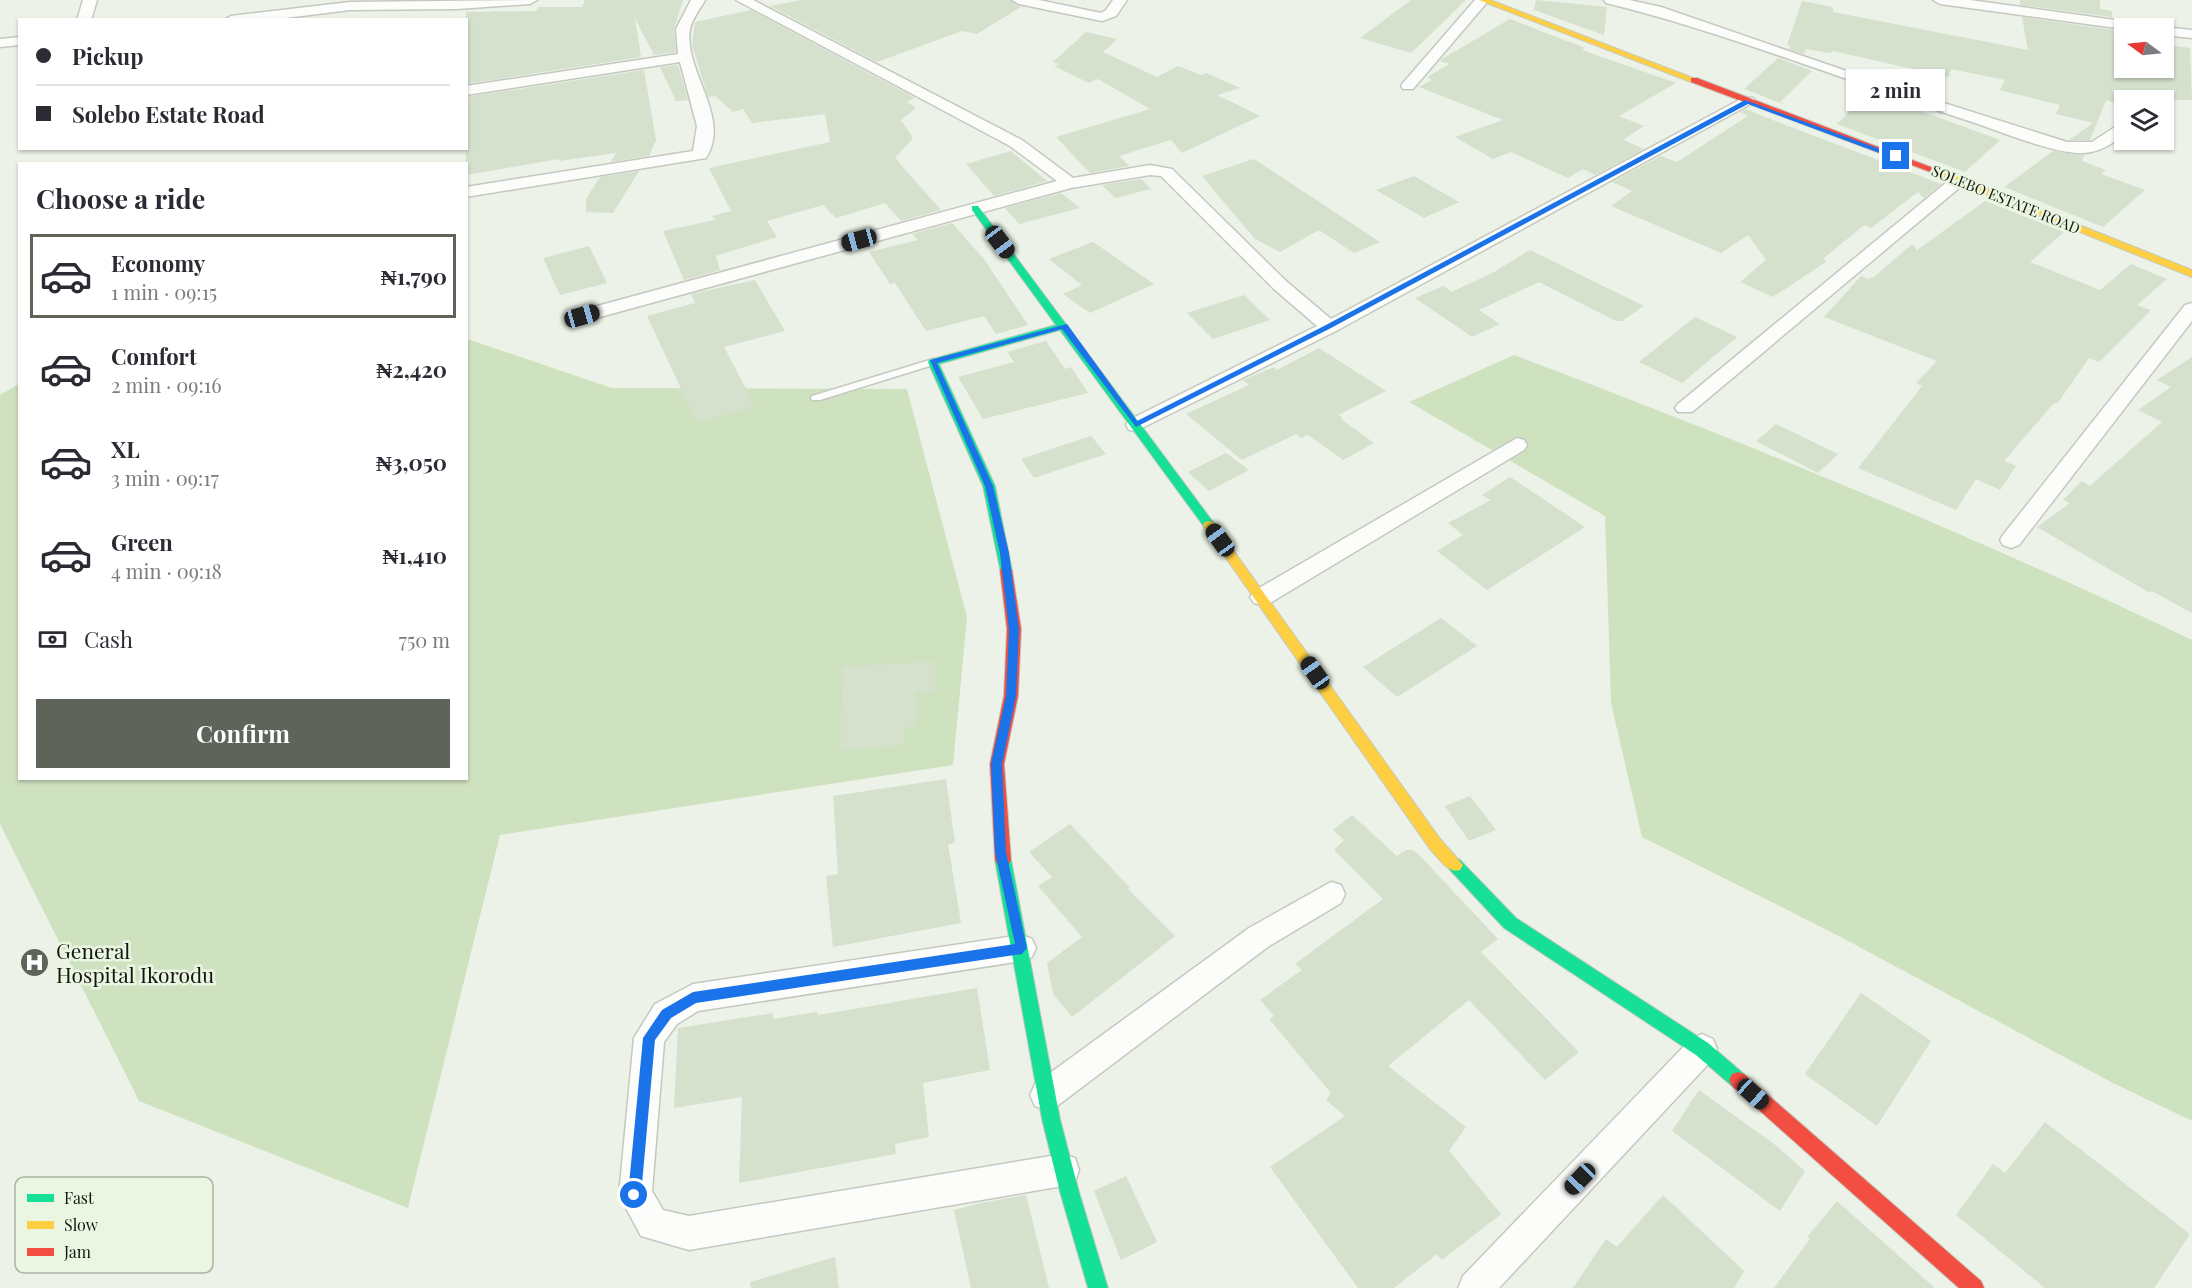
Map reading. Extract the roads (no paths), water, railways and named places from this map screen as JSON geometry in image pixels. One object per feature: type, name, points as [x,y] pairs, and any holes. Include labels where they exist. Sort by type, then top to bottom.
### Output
[{"type":"street","points":[[85,18],[90,0]]},
{"type":"street","points":[[248,18],[350,6],[457,5],[530,0]]},
{"type":"street","points":[[468,192],[700,155],[705,147],[701,99],[686,57],[683,28],[698,0]]},
{"type":"street","points":[[743,0],[1016,143],[1070,183]]},
{"type":"street","points":[[1019,0],[1102,17],[1111,13],[1119,0]]},
{"type":"street","points":[[1408,86],[1483,0]]},
{"type":"street","name":"SOLEBO ESTATE ROAD","points":[[1483,0],[1959,180],[2192,274]]},
{"type":"street","points":[[1611,0],[1656,10],[1882,88],[2065,146],[2085,150],[2097,147],[2114,134]]},
{"type":"street","points":[[1940,0],[2114,24]]},
{"type":"street","points":[[447,18],[457,5]]},
{"type":"street","points":[[2174,32],[2192,34]]},
{"type":"street","points":[[0,43],[18,41]]},
{"type":"street","points":[[468,91],[686,57]]},
{"type":"street","points":[[1136,425],[1329,327],[1748,101]]},
{"type":"street","points":[[582,316],[1070,183],[1150,170],[1166,172],[1267,273],[1329,327]]},
{"type":"street","points":[[1686,408],[1959,180]]},
{"type":"street","points":[[975,208],[1262,597],[1436,844],[1510,923],[1702,1049],[1974,1288]]},
{"type":"street","points":[[2011,540],[2192,309]]},
{"type":"street","points":[[1064,326],[933,362],[989,486],[1004,553],[1014,630],[1011,696],[997,764],[1001,852],[1022,948],[1046,1095],[1063,1170],[1098,1288]]},
{"type":"street","points":[[1262,597],[1517,445]]},
{"type":"street","points":[[1046,1095],[1259,937],[1331,894]]},
{"type":"street","points":[[1022,948],[693,998],[666,1014],[649,1038],[634,1195],[652,1224],[689,1233],[1063,1170]]},
{"type":"street","points":[[1475,1288],[1702,1049]]},
{"type":"lane","points":[[816,398],[933,362]]},
{"type":"place","name":"General Hospital Ikorodu","points":[[35,962]]}]
